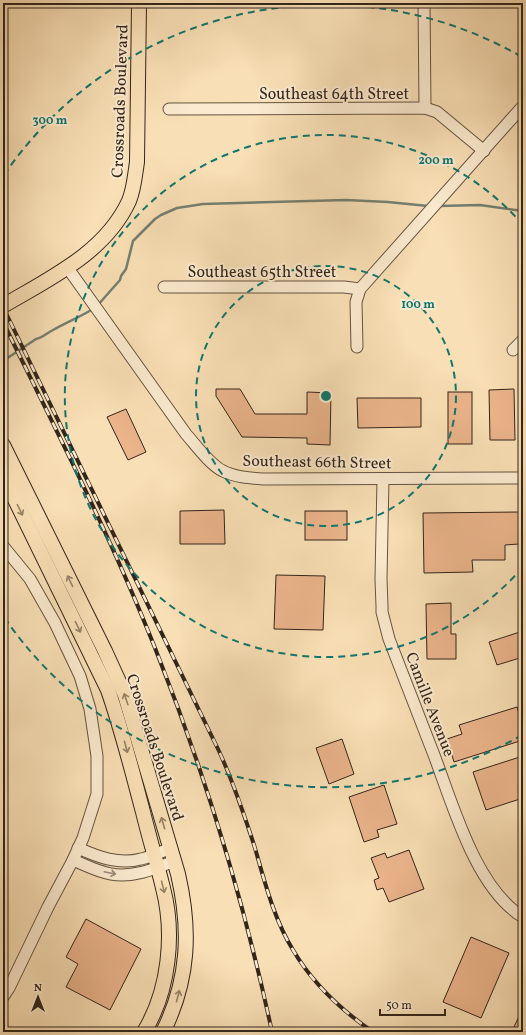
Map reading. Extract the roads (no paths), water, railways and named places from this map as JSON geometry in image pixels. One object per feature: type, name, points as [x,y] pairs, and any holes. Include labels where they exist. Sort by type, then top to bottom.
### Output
[{"type":"main road","name":"Crossroads Boulevard","points":[[3,306],[68,268],[89,251],[108,233],[129,200],[134,183],[137,162],[139,3]]},
{"type":"main road","name":"Crossroads Boulevard","points":[[3,445],[105,651],[125,695],[172,854],[183,895],[186,921],[186,943],[184,966],[178,999],[163,1032]]},
{"type":"main road","name":"Crossroads Boulevard","points":[[3,476],[108,690],[121,726],[164,889],[169,935],[166,969],[159,999],[144,1032]]},
{"type":"street","points":[[424,3],[425,108]]},
{"type":"street","points":[[357,346],[356,302],[360,289],[523,106]]},
{"type":"street","name":"Southeast 64th Street","points":[[169,109],[425,108],[437,112],[484,151]]},
{"type":"street","name":"Southeast 66th Street","points":[[68,268],[186,434],[206,457],[222,471],[240,477],[263,479],[523,478]]},
{"type":"street","name":"Southeast 65th Street","points":[[164,287],[344,287],[360,289]]},
{"type":"street","points":[[513,350],[523,340]]},
{"type":"street","name":"Camille Avenue","points":[[383,479],[381,580],[382,612],[389,639],[459,822],[478,866],[502,900],[523,917]]},
{"type":"street","points":[[3,546],[30,579],[55,623],[80,676],[90,709],[97,756],[96,794],[78,848],[9,988],[3,997]]},
{"type":"street","points":[[78,848],[98,857],[113,860],[129,861],[142,859],[156,861]]},
{"type":"street","points":[[73,860],[110,874],[127,875],[144,872],[156,861],[172,854]]},
{"type":"waterway","points":[[97,306],[120,280],[126,269],[133,241],[155,219],[177,208],[203,204],[346,200],[428,206]]},
{"type":"waterway","points":[[439,206],[480,205],[523,211]]},
{"type":"waterway","points":[[3,361],[36,339],[93,309]]},
{"type":"railway","points":[[3,307],[218,749],[247,823],[275,913],[286,938],[309,974],[328,996],[373,1032]]},
{"type":"railway","points":[[3,322],[102,525],[138,607],[173,695],[207,790],[222,838],[249,934],[272,1032]]}]
